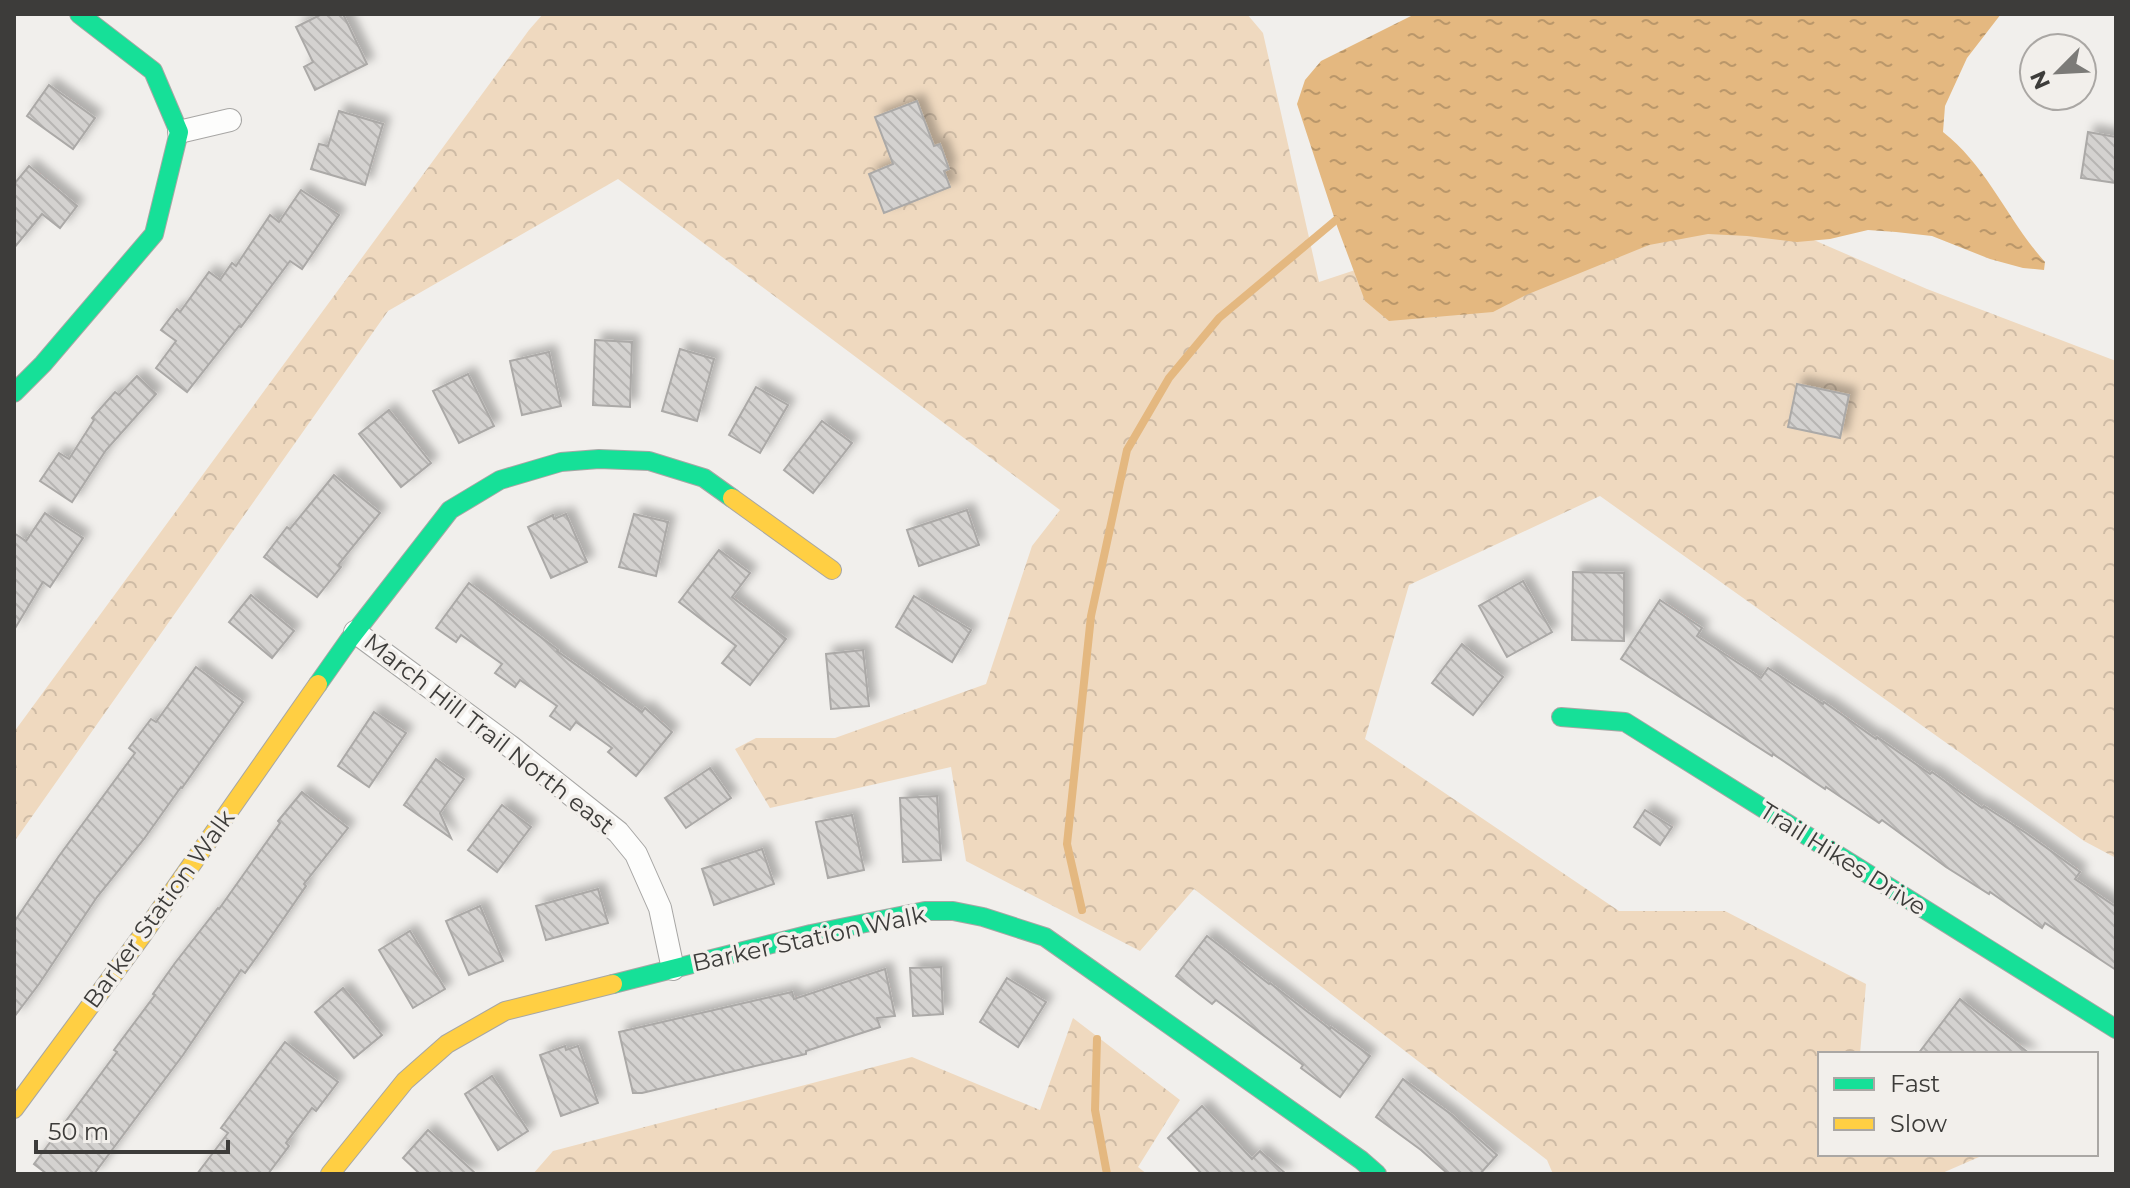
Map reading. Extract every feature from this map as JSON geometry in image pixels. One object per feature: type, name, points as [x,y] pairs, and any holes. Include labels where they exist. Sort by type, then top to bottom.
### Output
[{"type":"street","points":[[14,393],[43,364],[154,234],[179,132],[153,71],[79,14]]},
{"type":"street","points":[[179,132],[230,120]]},
{"type":"street","name":"Barker Station Walk","points":[[14,1109],[141,937],[355,632],[450,510],[500,480],[561,462],[599,459],[649,461],[704,478],[832,570]]},
{"type":"street","name":"March Hill Trail North east","points":[[355,632],[511,747],[618,832],[636,854],[660,908],[673,969]]},
{"type":"street","name":"Trail Hikes Drive","points":[[1561,717],[1625,722],[2116,1029]]},
{"type":"street","name":"Barker Station Walk","points":[[330,1174],[405,1081],[447,1044],[505,1011],[811,934],[925,911],[953,911],[983,917],[1045,937],[1377,1174]]},
{"type":"green space","points":[[543,14],[1247,14],[1263,33],[1319,282],[1654,171],[1927,289],[2116,361],[2116,858],[2084,841],[1600,496],[1409,585],[1365,739],[1619,911],[1725,911],[1866,984],[1860,1052],[1818,1052],[1818,1156],[1981,1156],[1940,1174],[1553,1174],[1547,1160],[1194,889],[1140,951],[966,861],[951,767],[770,808],[735,749],[756,738],[835,738],[986,684],[1032,546],[1060,510],[618,179],[388,311],[14,842],[14,732]]},
{"type":"green space","points":[[1073,1018],[1180,1100],[1138,1167],[1147,1174],[533,1174],[553,1151],[912,1057],[1040,1110]]},
{"type":"water","points":[[1415,14],[2001,14],[1967,58],[1945,106],[1943,132],[1985,177],[2045,262],[2044,270],[1990,259],[1932,236],[1896,232],[1868,230],[1830,239],[1797,242],[1708,234],[1649,245],[1526,295],[1493,312],[1389,321],[1365,301],[1297,104],[1305,80],[1321,61]]},
{"type":"building","points":[[322,14],[343,14],[367,64],[315,90],[304,67],[313,62],[296,27]]},
{"type":"building","points":[[49,85],[95,118],[73,149],[27,116]]},
{"type":"building","points":[[917,101],[934,146],[940,144],[949,169],[944,171],[950,187],[884,213],[869,174],[893,164],[875,117]]},
{"type":"building","points":[[339,111],[383,124],[365,185],[311,169],[319,144],[328,146]]},
{"type":"building","points":[[2088,132],[2116,137],[2116,183],[2081,178]]},
{"type":"building","points":[[29,166],[77,206],[60,228],[42,214],[14,248],[14,184]]},
{"type":"building","points":[[301,190],[339,215],[302,269],[290,261],[187,392],[156,368],[176,341],[161,330],[177,309],[180,312],[209,272],[220,280],[232,263],[236,266],[270,215],[279,222]]},
{"type":"building","points":[[595,340],[632,342],[630,407],[593,405]]},
{"type":"building","points":[[680,349],[714,359],[697,421],[662,411]]},
{"type":"building","points":[[549,352],[561,406],[522,415],[510,361]]},
{"type":"building","points":[[468,374],[494,426],[459,443],[433,391]]},
{"type":"building","points":[[137,376],[156,394],[106,450],[72,502],[40,481],[59,453],[69,459],[94,420],[92,418],[115,392],[119,395]]},
{"type":"building","points":[[1797,384],[1849,395],[1840,438],[1788,427]]},
{"type":"building","points":[[756,387],[788,405],[760,453],[729,435]]},
{"type":"building","points":[[389,410],[431,463],[401,487],[359,434]]},
{"type":"building","points":[[822,421],[852,443],[813,493],[784,470]]},
{"type":"building","points":[[334,475],[380,513],[317,597],[264,557]]},
{"type":"building","points":[[967,510],[979,545],[919,566],[907,530]]},
{"type":"building","points":[[45,513],[83,538],[50,587],[43,582],[14,630],[14,533],[26,541]]},
{"type":"building","points":[[566,514],[587,562],[551,578],[528,527],[553,515],[554,519]]},
{"type":"building","points":[[634,514],[668,522],[656,576],[619,567]]},
{"type":"building","points":[[719,550],[750,573],[732,597],[786,639],[750,685],[722,663],[736,646],[679,602]]},
{"type":"building","points":[[1573,572],[1624,573],[1624,641],[1572,640]]},
{"type":"building","points":[[1523,581],[1552,632],[1507,657],[1479,606]]},
{"type":"building","points":[[469,583],[642,712],[645,708],[672,732],[636,776],[608,752],[612,748],[576,722],[570,730],[550,716],[557,706],[520,680],[515,687],[495,673],[502,664],[461,635],[456,642],[436,628]]},
{"type":"building","points":[[251,595],[294,631],[272,658],[229,622]]},
{"type":"building","points":[[914,596],[971,630],[952,662],[896,627]]},
{"type":"building","points":[[1660,600],[1702,628],[1697,636],[1761,678],[1768,668],[1824,702],[1982,808],[1984,806],[2026,833],[2080,872],[2075,879],[2116,907],[2116,970],[2045,923],[2042,928],[1990,892],[1946,867],[1882,820],[1879,823],[1621,659]]},
{"type":"building","points":[[1462,644],[1503,677],[1473,715],[1432,683]]},
{"type":"building","points":[[863,650],[869,706],[831,709],[826,654]]},
{"type":"building","points":[[196,667],[243,702],[144,839],[97,897],[14,1017],[14,922],[135,753],[129,748],[151,719],[156,722]]},
{"type":"building","points":[[374,712],[406,733],[369,787],[338,766]]},
{"type":"building","points":[[436,759],[464,779],[440,813],[451,838],[404,805]]},
{"type":"building","points":[[710,768],[731,798],[686,828],[665,798]]},
{"type":"building","points":[[302,792],[348,828],[304,884],[306,886],[245,973],[241,970],[183,1055],[94,1174],[47,1174],[34,1164],[117,1052],[114,1050],[175,963],[219,909],[280,823],[278,821]]},
{"type":"building","points":[[937,796],[941,860],[903,862],[900,798]]},
{"type":"building","points":[[502,805],[531,827],[497,872],[468,850]]},
{"type":"building","points":[[1645,810],[1672,827],[1660,845],[1634,827]]},
{"type":"building","points":[[852,815],[864,870],[828,878],[816,822]]},
{"type":"building","points":[[762,849],[774,884],[714,905],[702,869]]},
{"type":"building","points":[[598,889],[608,923],[546,940],[536,906]]},
{"type":"building","points":[[480,906],[503,961],[469,975],[446,921]]},
{"type":"building","points":[[410,931],[445,989],[413,1008],[379,950]]},
{"type":"building","points":[[1207,936],[1370,1056],[1340,1097],[1301,1068],[1303,1065],[1216,1000],[1212,1004],[1176,976]]},
{"type":"building","points":[[941,967],[943,1014],[913,1016],[910,968]]},
{"type":"building","points":[[885,969],[895,1016],[877,1018],[880,1027],[806,1051],[806,1054],[633,1093],[619,1032],[792,992],[794,999]]},
{"type":"building","points":[[1007,978],[1046,1002],[1018,1047],[980,1022]]},
{"type":"building","points":[[343,988],[382,1035],[354,1058],[315,1012]]},
{"type":"building","points":[[1960,999],[2027,1052],[1920,1052]]},
{"type":"building","points":[[285,1042],[338,1082],[316,1111],[312,1108],[268,1174],[197,1174],[228,1133],[221,1128]]},
{"type":"building","points":[[565,1046],[566,1050],[578,1046],[598,1103],[561,1116],[540,1055]]},
{"type":"building","points":[[492,1076],[528,1131],[498,1150],[465,1094]]},
{"type":"building","points":[[1403,1079],[1452,1115],[1497,1155],[1480,1174],[1448,1174],[1376,1117]]},
{"type":"building","points":[[1202,1106],[1252,1159],[1260,1151],[1286,1174],[1202,1174],[1168,1138]]},
{"type":"building","points":[[428,1130],[476,1174],[420,1174],[403,1158]]},
{"type":"waterway","points":[[1082,910],[1067,844],[1091,616],[1127,450],[1169,378],[1219,318],[1336,220]]},
{"type":"waterway","points":[[1097,1039],[1095,1110],[1107,1174]]},
{"type":"traffic: fast","points":[[14,393],[43,364],[154,234],[179,132],[153,71],[79,14]]},
{"type":"traffic: fast","points":[[318,684],[450,510],[500,480],[561,462],[599,459],[649,461],[704,478],[732,498]]},
{"type":"traffic: fast","points":[[1561,717],[1625,722],[2116,1029]]},
{"type":"traffic: fast","points":[[613,984],[811,934],[925,911],[953,911],[983,917],[1045,937],[1377,1174]]},
{"type":"traffic: slow","points":[[732,498],[832,570]]},
{"type":"traffic: slow","points":[[14,1109],[141,937],[318,684]]},
{"type":"traffic: slow","points":[[330,1174],[405,1081],[447,1044],[505,1011],[613,984]]}]
